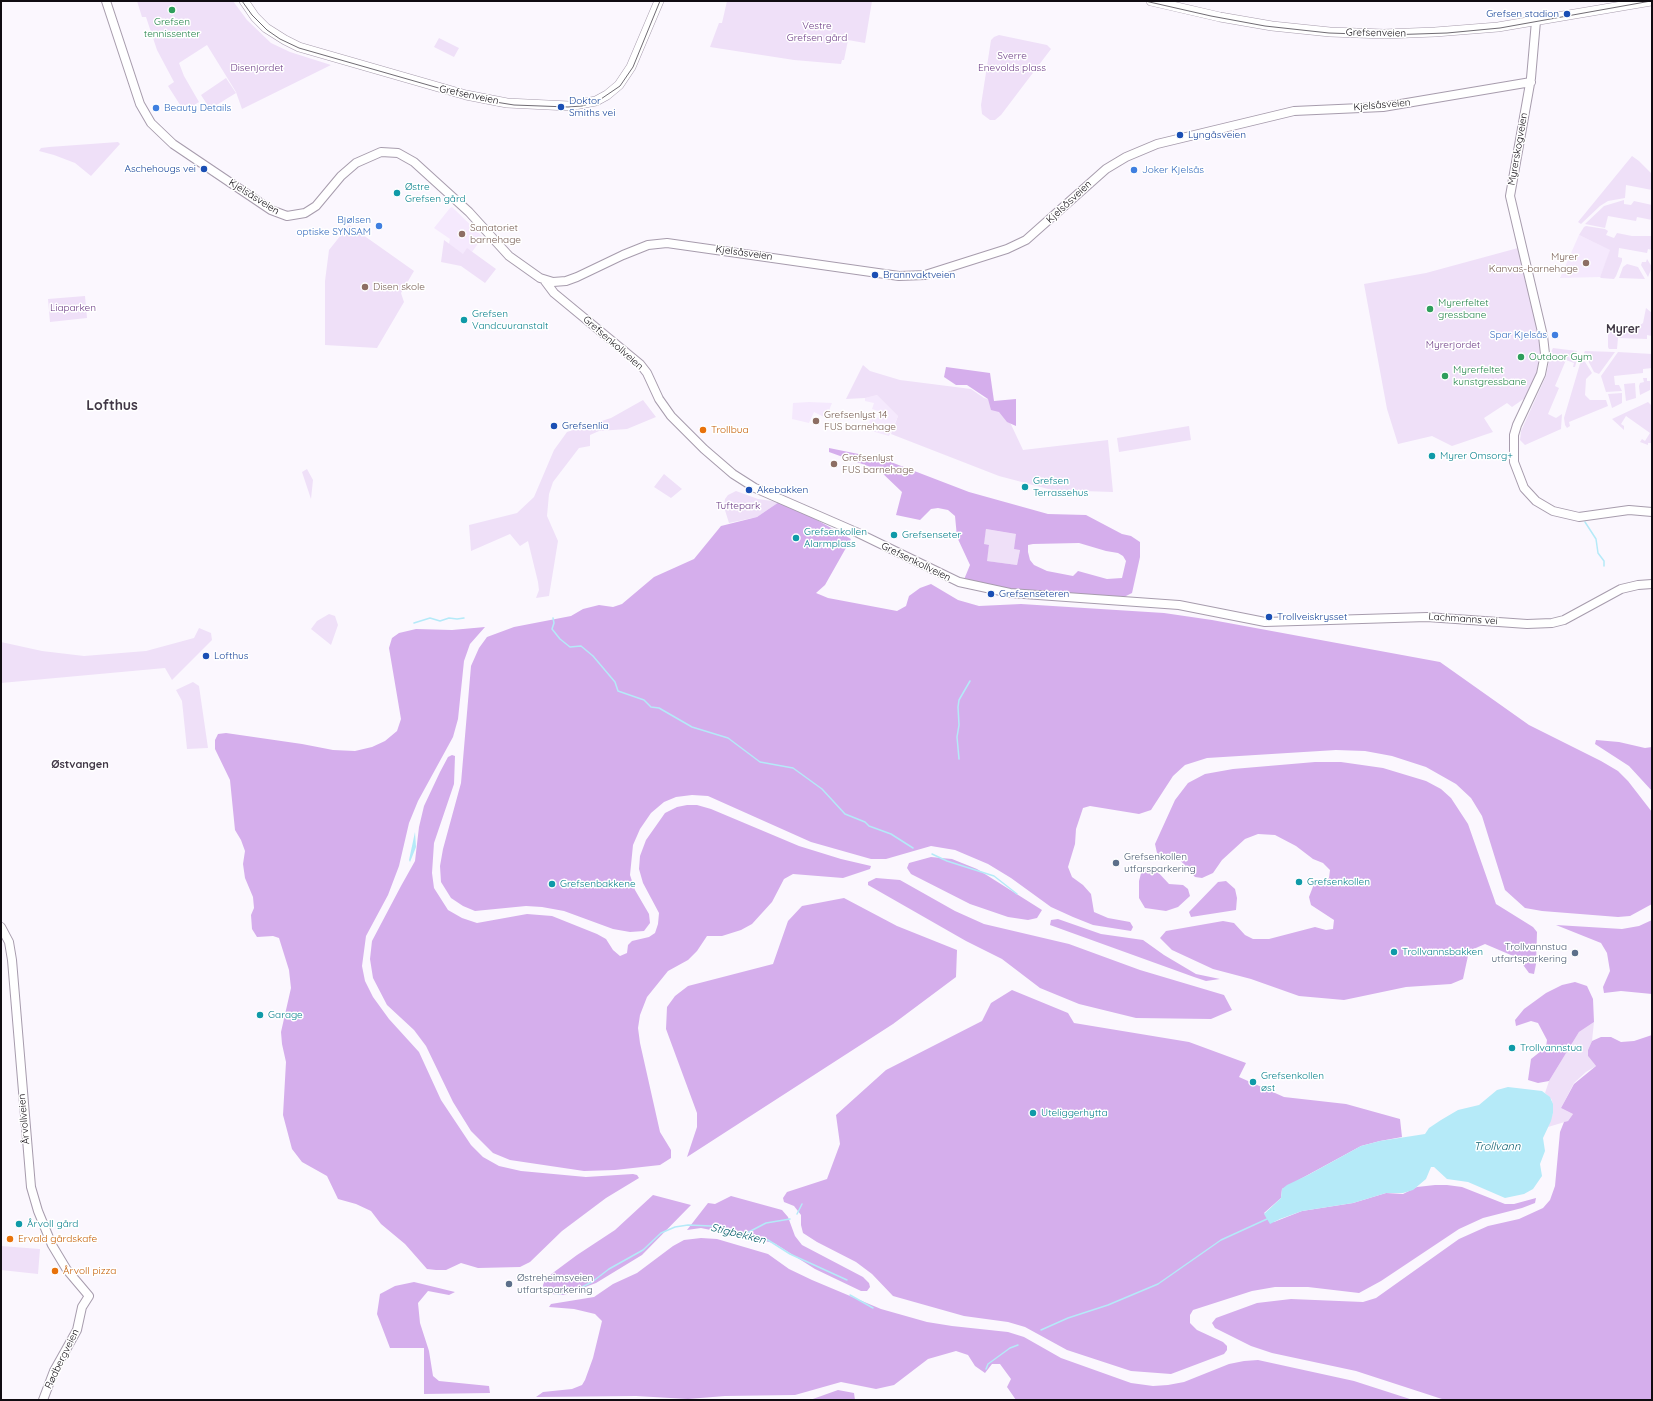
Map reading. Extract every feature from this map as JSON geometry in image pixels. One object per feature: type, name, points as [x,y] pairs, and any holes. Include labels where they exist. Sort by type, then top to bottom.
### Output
[{"type":"main road","name":"Grefsenveien","points":[[244,1],[255,17],[272,32],[284,40],[304,48],[466,96],[507,103],[562,106],[579,105],[596,101],[607,95],[619,85],[631,67],[659,1]]},
{"type":"main road","name":"Grefsenveien","points":[[1151,1],[1250,22],[1347,33],[1435,32],[1490,28],[1650,1]]},
{"type":"main road","name":"Grefsenveien","points":[[1602,9],[1623,1]]},
{"type":"street","name":"Kjelsåsveien","points":[[106,1],[140,104],[155,128],[173,144],[271,210],[287,216],[305,213],[316,206],[350,167],[376,154],[394,152],[406,157],[418,166],[474,217],[504,252],[545,280],[556,283],[566,281],[631,251],[648,245],[667,243],[899,276],[925,276],[1010,248],[1026,240],[1106,169],[1126,157],[1157,144],[1294,111],[1383,107],[1531,82]]},
{"type":"street","name":"Myrerskogveien","points":[[1536,21],[1531,82],[1510,196],[1546,346],[1541,374],[1517,425],[1514,435],[1514,462],[1524,488],[1532,497],[1547,508],[1566,515],[1586,517],[1629,510],[1652,512]]},
{"type":"street","name":"Grefsenkollveien","points":[[545,280],[554,293],[640,364],[647,373],[664,407],[683,429],[721,465],[755,488],[856,532],[945,576],[965,583],[1010,593],[1186,606],[1265,622]]},
{"type":"street","name":"Lachmanns vei","points":[[1265,622],[1427,617],[1523,624],[1552,623],[1574,617],[1621,589],[1638,585],[1652,584]]},
{"type":"street","name":"Årvollveien","points":[[1,927],[9,942],[12,960],[31,1187],[38,1211],[52,1245],[67,1270],[89,1296]]},
{"type":"street","name":"Rødbergveien","points":[[43,1400],[54,1371],[77,1330],[82,1307],[89,1296]]},
{"type":"shaded area","name":"Sanatoriet barnehage","points":[[452,207],[483,237],[463,264],[448,248],[450,239],[434,228]]},
{"type":"shaded area","name":"Myrer Kanvas-barnehage","points":[[1579,235],[1611,250],[1600,277],[1560,278]]},
{"type":"shaded area","points":[[946,367],[990,373],[994,401],[1016,399],[1016,426],[1007,422],[999,412],[991,410],[988,399],[967,385],[956,385],[944,377]]},
{"type":"shaded area","points":[[877,395],[898,416],[889,436],[868,430],[870,419],[881,417],[882,412],[872,409],[874,403],[865,401],[865,398]]},
{"type":"shaded area","points":[[793,403],[832,403],[826,418],[814,412],[809,423],[792,419]]},
{"type":"shaded area","points":[[829,448],[883,459],[969,492],[1048,514],[1086,515],[1122,534],[1131,536],[1140,542],[1140,557],[1132,593],[1124,597],[1009,589],[963,582],[970,565],[957,537],[955,516],[948,510],[938,508],[931,509],[920,520],[896,515],[902,492],[879,470],[829,452]],"holes":[[[986,529],[1016,534],[1014,549],[1020,550],[1017,565],[987,561],[989,545],[984,544]],[[1079,543],[1118,553],[1123,556],[1126,561],[1122,578],[1107,579],[1078,571],[1073,576],[1047,571],[1034,565],[1030,560],[1028,545]]]},
{"type":"shaded area","points":[[779,502],[808,515],[851,539],[825,585],[816,593],[828,598],[897,611],[906,606],[909,596],[920,588],[931,584],[958,600],[979,606],[1021,604],[1164,613],[1212,620],[1440,662],[1529,725],[1601,761],[1618,771],[1628,781],[1652,812],[1652,904],[1630,916],[1618,917],[1542,911],[1525,908],[1505,890],[1482,816],[1471,798],[1456,784],[1426,767],[1392,756],[1365,751],[1336,750],[1207,758],[1185,765],[1173,776],[1151,810],[1139,814],[1090,806],[1083,808],[1076,829],[1075,844],[1068,867],[1072,877],[1083,885],[1091,894],[1094,912],[1108,918],[1130,922],[1133,927],[1131,931],[1093,925],[1051,907],[1011,878],[988,864],[955,850],[931,846],[886,859],[871,859],[811,842],[708,796],[692,795],[676,797],[664,802],[651,813],[640,829],[633,845],[630,875],[635,890],[649,914],[650,923],[644,931],[630,932],[613,929],[564,911],[542,907],[526,906],[475,911],[463,906],[451,898],[441,882],[440,866],[443,849],[461,783],[471,666],[479,648],[487,637],[514,627],[571,616],[583,609],[599,605],[613,607],[622,604],[654,577],[694,559],[721,526],[757,517]]},
{"type":"shaded area","points":[[485,627],[470,644],[464,661],[458,719],[453,737],[418,801],[409,823],[399,866],[388,895],[366,936],[362,966],[365,981],[373,997],[389,1019],[419,1052],[441,1100],[471,1145],[483,1157],[499,1166],[521,1171],[586,1177],[633,1174],[637,1175],[639,1178],[606,1198],[562,1231],[530,1262],[520,1267],[478,1268],[461,1263],[446,1270],[436,1270],[427,1269],[405,1244],[381,1224],[371,1211],[356,1204],[338,1199],[327,1176],[302,1162],[292,1149],[283,1115],[286,1062],[281,1032],[291,988],[289,970],[279,938],[273,936],[257,937],[252,929],[251,915],[254,908],[253,897],[245,878],[243,864],[245,851],[235,830],[230,780],[215,749],[215,740],[218,734],[226,733],[333,750],[355,751],[372,747],[385,741],[397,731],[401,719],[389,648],[392,638],[399,633],[416,629],[452,630]]},
{"type":"shaded area","points":[[1596,740],[1619,742],[1645,748],[1652,747],[1652,791],[1629,766],[1595,744]]},
{"type":"shaded area","points":[[452,755],[455,756],[454,784],[434,843],[432,873],[434,888],[448,910],[462,918],[477,923],[527,914],[552,916],[606,939],[613,950],[620,956],[627,953],[628,945],[632,941],[649,937],[655,933],[658,924],[659,913],[643,883],[639,869],[640,856],[646,840],[665,813],[677,807],[687,805],[697,805],[711,809],[799,846],[841,859],[871,866],[870,869],[843,878],[793,874],[784,879],[772,902],[752,924],[741,930],[722,936],[707,936],[697,951],[688,960],[668,971],[647,997],[640,1015],[638,1028],[640,1043],[660,1132],[671,1150],[671,1158],[660,1165],[615,1170],[584,1171],[510,1160],[493,1153],[471,1131],[453,1102],[426,1046],[414,1030],[387,1005],[373,978],[370,959],[372,941],[415,861],[419,827],[424,806],[448,757]]},
{"type":"shaded area","points":[[1315,762],[1341,762],[1383,768],[1426,781],[1441,789],[1451,798],[1468,824],[1496,904],[1533,927],[1537,932],[1536,964],[1534,974],[1529,973],[1518,958],[1485,944],[1469,951],[1463,979],[1451,984],[1406,987],[1344,1000],[1299,996],[1251,979],[1213,969],[1172,950],[1160,938],[1166,931],[1223,921],[1234,923],[1245,935],[1253,939],[1269,939],[1315,927],[1326,930],[1333,929],[1334,920],[1311,905],[1309,897],[1314,884],[1329,878],[1330,870],[1323,863],[1313,859],[1296,846],[1275,835],[1258,834],[1245,839],[1222,860],[1213,873],[1202,878],[1195,877],[1180,860],[1171,861],[1157,853],[1155,844],[1175,800],[1188,783],[1205,774],[1233,769]]},
{"type":"shaded area","points":[[931,857],[952,859],[977,869],[1042,910],[1037,918],[1028,920],[1008,917],[970,904],[911,874],[907,868],[909,863]]},
{"type":"shaded area","points":[[1143,866],[1148,866],[1156,870],[1169,884],[1183,885],[1188,889],[1190,896],[1178,907],[1166,911],[1145,908],[1139,898],[1139,881]]},
{"type":"shaded area","points":[[876,878],[900,880],[955,911],[984,924],[1069,944],[1140,970],[1224,995],[1232,1010],[1211,1019],[1136,1018],[1079,1004],[1040,988],[1002,959],[966,941],[868,885],[868,882]]},
{"type":"shaded area","points":[[1226,881],[1235,889],[1237,898],[1236,910],[1191,917],[1189,912],[1218,882]]},
{"type":"shaded area","points":[[844,898],[897,926],[957,950],[956,977],[893,1024],[687,1157],[697,1127],[697,1113],[666,1029],[667,1007],[675,996],[688,986],[773,964],[788,921],[802,906]]},
{"type":"shaded area","points":[[1058,919],[1101,934],[1143,940],[1164,955],[1196,974],[1220,979],[1206,981],[1050,925],[1051,920]]},
{"type":"shaded area","points":[[1652,920],[1652,994],[1621,991],[1604,993],[1603,987],[1610,971],[1607,953],[1601,943],[1556,925],[1622,929],[1639,926]]},
{"type":"shaded area","points":[[1575,982],[1587,986],[1593,999],[1594,1022],[1579,1032],[1549,1081],[1538,1083],[1528,1080],[1531,1059],[1546,1047],[1547,1040],[1538,1023],[1531,1021],[1516,1026],[1515,1020],[1524,1009],[1546,993],[1562,985]]},
{"type":"shaded area","points":[[1012,990],[1068,1013],[1074,1023],[1189,1042],[1246,1063],[1239,1077],[1284,1097],[1346,1104],[1400,1119],[1402,1137],[1361,1146],[1282,1189],[1281,1198],[1264,1213],[1274,1222],[1302,1211],[1353,1203],[1386,1193],[1403,1194],[1417,1187],[1435,1185],[1462,1187],[1505,1204],[1514,1204],[1536,1198],[1535,1203],[1522,1208],[1483,1218],[1459,1229],[1381,1281],[1359,1293],[1308,1287],[1275,1287],[1252,1291],[1193,1310],[1190,1315],[1190,1323],[1197,1330],[1223,1342],[1227,1346],[1227,1350],[1224,1354],[1171,1374],[1131,1371],[1067,1350],[1025,1327],[1008,1322],[964,1316],[893,1296],[872,1274],[856,1262],[803,1233],[801,1215],[794,1206],[784,1202],[783,1198],[787,1192],[827,1179],[840,1144],[836,1115],[886,1070],[982,1021],[991,1003]]},
{"type":"shaded area","points":[[1652,1035],[1652,1400],[1445,1400],[1356,1371],[1272,1353],[1251,1346],[1215,1328],[1212,1323],[1216,1318],[1257,1303],[1291,1299],[1363,1302],[1376,1298],[1459,1239],[1488,1226],[1519,1219],[1543,1208],[1550,1200],[1555,1186],[1560,1132],[1564,1122],[1568,1121],[1573,1114],[1561,1108],[1574,1084],[1596,1066],[1588,1056],[1588,1050],[1592,1041],[1601,1037],[1611,1037],[1621,1042],[1634,1041]]},
{"type":"shaded area","points":[[653,1195],[691,1205],[642,1255],[596,1283],[564,1295],[552,1294],[544,1291],[543,1285],[546,1278],[615,1230]]},
{"type":"shaded area","points":[[731,1196],[782,1210],[788,1217],[795,1236],[802,1245],[863,1277],[869,1283],[870,1287],[867,1291],[861,1291],[815,1269],[774,1243],[701,1228],[687,1230],[708,1203],[715,1204]]},
{"type":"shaded area","points":[[701,1238],[717,1239],[768,1254],[789,1269],[881,1309],[927,1322],[1008,1332],[1024,1337],[1061,1358],[1131,1383],[1153,1386],[1168,1385],[1184,1382],[1229,1364],[1258,1360],[1354,1381],[1413,1400],[1016,1400],[1007,1387],[1011,1379],[1000,1364],[992,1364],[985,1373],[975,1366],[968,1355],[956,1351],[928,1359],[894,1385],[876,1389],[841,1382],[795,1395],[725,1396],[688,1399],[636,1396],[536,1397],[543,1392],[572,1389],[582,1385],[593,1358],[602,1321],[595,1314],[574,1309],[549,1307],[551,1304],[594,1297],[613,1284],[637,1273],[673,1246],[684,1240]]},
{"type":"shaded area","points":[[414,1282],[455,1292],[449,1295],[428,1291],[418,1303],[420,1323],[429,1351],[433,1376],[439,1381],[489,1386],[490,1393],[424,1394],[424,1348],[390,1348],[377,1314],[380,1294],[395,1286]]},
{"type":"shaded area","points":[[838,1390],[854,1393],[855,1400],[810,1400]]},
{"type":"green space","name":"Disenjordet","points":[[137,1],[233,1],[247,20],[271,43],[290,52],[331,65],[242,109],[236,92],[207,45],[179,63],[184,76],[199,102],[184,111],[168,86],[174,82],[157,50],[146,17],[142,17]]},
{"type":"green space","name":"Vestre Grefsen gård","points":[[727,1],[872,1],[865,43],[848,40],[844,60],[842,60],[841,64],[794,60],[710,47],[719,23],[722,23]]},
{"type":"green space","name":"Sverre Enevolds plass","points":[[999,35],[1047,45],[1051,49],[1001,115],[995,120],[990,120],[982,114],[981,105],[991,40]]},
{"type":"green space","points":[[439,38],[459,48],[454,57],[434,47]]},
{"type":"green space","points":[[226,78],[236,93],[210,109],[201,95]]},
{"type":"green space","points":[[118,142],[120,144],[91,176],[75,163],[39,151],[41,148],[49,147]]},
{"type":"green space","points":[[1632,156],[1652,174],[1652,190],[1626,185],[1625,198],[1608,201],[1600,206],[1581,224],[1578,222]]},
{"type":"green space","points":[[1624,200],[1624,204],[1631,205],[1634,201],[1652,205],[1652,220],[1637,217],[1636,221],[1608,216],[1605,228],[1585,224],[1604,206]]},
{"type":"green space","name":"Disen skole","points":[[349,225],[414,271],[401,293],[404,302],[377,348],[325,345],[325,281],[329,250]]},
{"type":"green space","points":[[1586,226],[1605,229],[1608,231],[1606,235],[1614,238],[1617,233],[1632,236],[1652,236],[1652,250],[1648,249],[1647,253],[1619,248],[1618,257],[1622,258],[1622,261],[1616,276],[1614,279],[1601,278],[1600,277],[1610,250],[1579,235]]},
{"type":"green space","points":[[444,240],[463,254],[467,248],[496,269],[485,283],[461,266],[441,262]]},
{"type":"green space","name":"Myrerjordet","points":[[1518,248],[1542,347],[1542,356],[1536,377],[1525,398],[1512,407],[1507,403],[1484,418],[1493,432],[1452,446],[1432,436],[1398,444],[1387,409],[1364,284],[1426,273]]},
{"type":"green space","points":[[1647,259],[1652,267],[1648,277],[1641,265],[1642,262],[1646,262]]},
{"type":"green space","points":[[1627,264],[1638,267],[1645,279],[1619,278],[1623,267]]},
{"type":"green space","name":"Liaparken","points":[[85,296],[87,318],[50,322],[48,299]]},
{"type":"green space","points":[[1646,308],[1652,313],[1652,336],[1647,335],[1647,339],[1618,338],[1617,349],[1609,349],[1608,329],[1633,330],[1643,323]]},
{"type":"green space","points":[[1553,348],[1577,351],[1574,358],[1577,359],[1575,367],[1573,367],[1574,363],[1566,360],[1555,386],[1559,388],[1548,414],[1556,418],[1562,414],[1561,429],[1525,445],[1520,440],[1521,431],[1546,376]]},
{"type":"green space","points":[[1585,351],[1615,352],[1599,374],[1594,372],[1584,353]]},
{"type":"green space","points":[[1618,352],[1652,354],[1652,368],[1643,369],[1643,373],[1614,376],[1615,385],[1619,385],[1622,391],[1606,392],[1601,376]]},
{"type":"green space","points":[[1582,357],[1592,373],[1586,379],[1585,395],[1590,400],[1606,400],[1608,406],[1569,422],[1570,426],[1567,428],[1564,418]]},
{"type":"green space","points":[[863,365],[870,371],[900,380],[971,389],[984,398],[1001,403],[1023,450],[1108,440],[1113,492],[1052,490],[999,476],[891,434],[898,416],[877,395],[865,398],[846,399]]},
{"type":"green space","points":[[1643,378],[1647,378],[1647,381],[1650,381],[1650,390],[1640,395],[1639,386],[1640,383],[1644,382]]},
{"type":"green space","points":[[1635,383],[1636,398],[1626,401],[1624,384]]},
{"type":"green space","points":[[1622,393],[1622,403],[1612,408],[1608,394]]},
{"type":"green space","points":[[643,400],[656,417],[627,429],[599,431],[590,435],[590,446],[579,448],[553,482],[549,494],[547,516],[558,541],[549,596],[536,598],[539,590],[538,582],[528,541],[520,546],[510,534],[471,551],[469,525],[517,513],[534,497],[554,450],[567,432],[611,418]]},
{"type":"green space","points":[[1648,402],[1652,406],[1652,443],[1648,443],[1648,445],[1640,442],[1642,439],[1645,441],[1650,433],[1626,416],[1621,424],[1624,426],[1624,430],[1612,419]]},
{"type":"green space","points":[[1189,426],[1191,440],[1119,452],[1117,438]]},
{"type":"green space","points":[[307,469],[313,480],[311,499],[302,472]]},
{"type":"green space","points":[[664,474],[682,489],[671,498],[654,487]]},
{"type":"green space","name":"Tuftepark","points":[[736,491],[758,499],[779,502],[757,517],[729,523],[724,507],[725,499],[728,495]]},
{"type":"green space","points":[[986,529],[1016,534],[1020,550],[1017,565],[986,561],[989,546],[983,545]]},
{"type":"green space","points":[[329,614],[335,616],[338,625],[331,645],[311,629],[317,621]]},
{"type":"green space","points":[[199,628],[211,633],[212,640],[172,680],[165,668],[1,683],[1,642],[42,651],[84,656],[146,651],[194,638]]},
{"type":"green space","points":[[193,682],[199,686],[208,748],[187,749],[182,701],[176,690]]},
{"type":"green space","points":[[1594,1022],[1592,1041],[1588,1050],[1588,1056],[1596,1066],[1586,1072],[1574,1083],[1561,1108],[1573,1114],[1568,1121],[1548,1127],[1553,1113],[1552,1100],[1545,1093],[1549,1081],[1579,1032]]},
{"type":"green space","points":[[1,1246],[40,1249],[38,1274],[1,1270]]},
{"type":"water","points":[[415,832],[416,847],[410,862],[409,860]]},
{"type":"water","name":"Trollvann","points":[[1508,1087],[1542,1091],[1550,1097],[1553,1104],[1551,1121],[1543,1138],[1545,1151],[1540,1164],[1542,1176],[1533,1189],[1524,1194],[1505,1198],[1468,1182],[1447,1179],[1434,1167],[1431,1167],[1426,1179],[1413,1190],[1403,1193],[1386,1193],[1353,1203],[1302,1211],[1270,1224],[1264,1214],[1281,1198],[1282,1189],[1287,1185],[1361,1146],[1380,1141],[1425,1134],[1429,1128],[1458,1110],[1479,1105],[1497,1090]]},
{"type":"waterway","points":[[1585,522],[1596,539],[1598,553],[1604,561],[1604,566]]},
{"type":"waterway","points":[[414,623],[430,618],[440,621],[449,618],[464,618]]},
{"type":"waterway","points":[[553,618],[554,623],[552,629],[560,639],[570,647],[581,646],[593,656],[615,682],[618,691],[644,700],[651,707],[659,708],[692,727],[728,738],[760,762],[793,768],[822,789],[845,814],[865,822],[869,826],[891,834],[913,848]]},
{"type":"waterway","points":[[959,759],[957,737],[959,725],[958,707],[959,700],[970,681]]},
{"type":"waterway","points":[[932,854],[947,861],[994,876],[1017,894]]},
{"type":"waterway","points":[[797,1214],[802,1204]]},
{"type":"waterway","points":[[743,1235],[766,1223],[790,1219]]},
{"type":"waterway","points":[[1041,1330],[1068,1318],[1108,1305],[1158,1284],[1221,1240],[1267,1219]]},
{"type":"waterway","name":"Stigbekken","points":[[545,1289],[558,1294],[574,1291],[592,1282],[609,1269],[643,1250],[661,1233],[675,1227],[688,1225],[711,1226],[742,1235],[768,1240],[790,1254],[847,1280]]},
{"type":"waterway","points":[[850,1295],[873,1308]]},
{"type":"waterway","points":[[986,1369],[988,1364],[1010,1348],[1018,1345]]},
{"type":"tram line","points":[[242,1],[252,15],[267,30],[280,39],[299,48],[477,99],[514,105],[568,107],[582,106],[598,101],[620,86],[633,67],[660,1]]},
{"type":"tram line","points":[[1145,1],[1211,16],[1265,26],[1329,33],[1387,35],[1447,33],[1500,28],[1651,1]]},
{"type":"place","name":"Grefsen tennissenter","points":[[172,10]]},
{"type":"place","name":"Grefsen stadion","points":[[1567,14]]},
{"type":"place","name":"Doktor Smiths vei","points":[[561,107]]},
{"type":"place","name":"Beauty Details","points":[[156,108]]},
{"type":"place","name":"Lyngåsveien","points":[[1180,135]]},
{"type":"place","name":"Aschehougs vei","points":[[204,169]]},
{"type":"place","name":"Joker Kjelsås","points":[[1134,170]]},
{"type":"place","name":"Østre Grefsen gård","points":[[397,193]]},
{"type":"place","name":"Bjølsen optiske SYNSAM","points":[[379,226]]},
{"type":"place","name":"Sanatoriet barnehage","points":[[462,234]]},
{"type":"place","name":"Myrer Kanvas-barnehage","points":[[1586,263]]},
{"type":"place","name":"Brannvaktveien","points":[[875,275]]},
{"type":"place","name":"Disen skole","points":[[365,287]]},
{"type":"place","name":"Myrerfeltet gressbane","points":[[1430,309]]},
{"type":"place","name":"Grefsen Vandcuuranstalt","points":[[464,320]]},
{"type":"place","name":"Spar Kjelsås","points":[[1555,335]]},
{"type":"place","name":"Outdoor Gym","points":[[1521,357]]},
{"type":"place","name":"Myrerfeltet kunstgressbane","points":[[1445,376]]},
{"type":"place","name":"Grefsenlyst 14 FUS barnehage","points":[[816,421]]},
{"type":"place","name":"Grefsenlia","points":[[554,426]]},
{"type":"place","name":"Trollbua","points":[[703,430]]},
{"type":"place","name":"Myrer Omsorg+","points":[[1432,456]]},
{"type":"place","name":"Grefsenlyst FUS barnehage","points":[[834,464]]},
{"type":"place","name":"Grefsen Terrassehus","points":[[1025,487]]},
{"type":"place","name":"Akebakken","points":[[749,490]]},
{"type":"place","name":"Grefsenseter","points":[[894,535]]},
{"type":"place","name":"Grefsenkollen Alarmplass","points":[[796,538]]},
{"type":"place","name":"Grefsenseteren","points":[[991,594]]},
{"type":"place","name":"Trollveiskrysset","points":[[1269,617]]},
{"type":"place","name":"Lofthus","points":[[206,656]]},
{"type":"place","name":"Grefsenkollen utfarsparkering","points":[[1116,863]]},
{"type":"place","name":"Grefsenkollen","points":[[1299,882]]},
{"type":"place","name":"Grefsenbakkene","points":[[552,884]]},
{"type":"place","name":"Trollvannsbakken","points":[[1394,952]]},
{"type":"place","name":"Trollvannstua utfartsparkering","points":[[1575,953]]},
{"type":"place","name":"Garage","points":[[260,1015]]},
{"type":"place","name":"Trollvannstua","points":[[1512,1048]]},
{"type":"place","name":"Grefsenkollen øst","points":[[1253,1082]]},
{"type":"place","name":"Uteliggerhytta","points":[[1033,1113]]},
{"type":"place","name":"Årvoll gård","points":[[19,1224]]},
{"type":"place","name":"Ervald gårdskafe","points":[[10,1239]]},
{"type":"place","name":"Årvoll pizza","points":[[55,1271]]},
{"type":"place","name":"Østreheimsveien utfartsparkering","points":[[509,1284]]},
{"type":"district","name":"Myrer","points":[[1623,329]]},
{"type":"district","name":"Lofthus","points":[[112,406]]},
{"type":"district","name":"Østvangen","points":[[80,765]]}]
